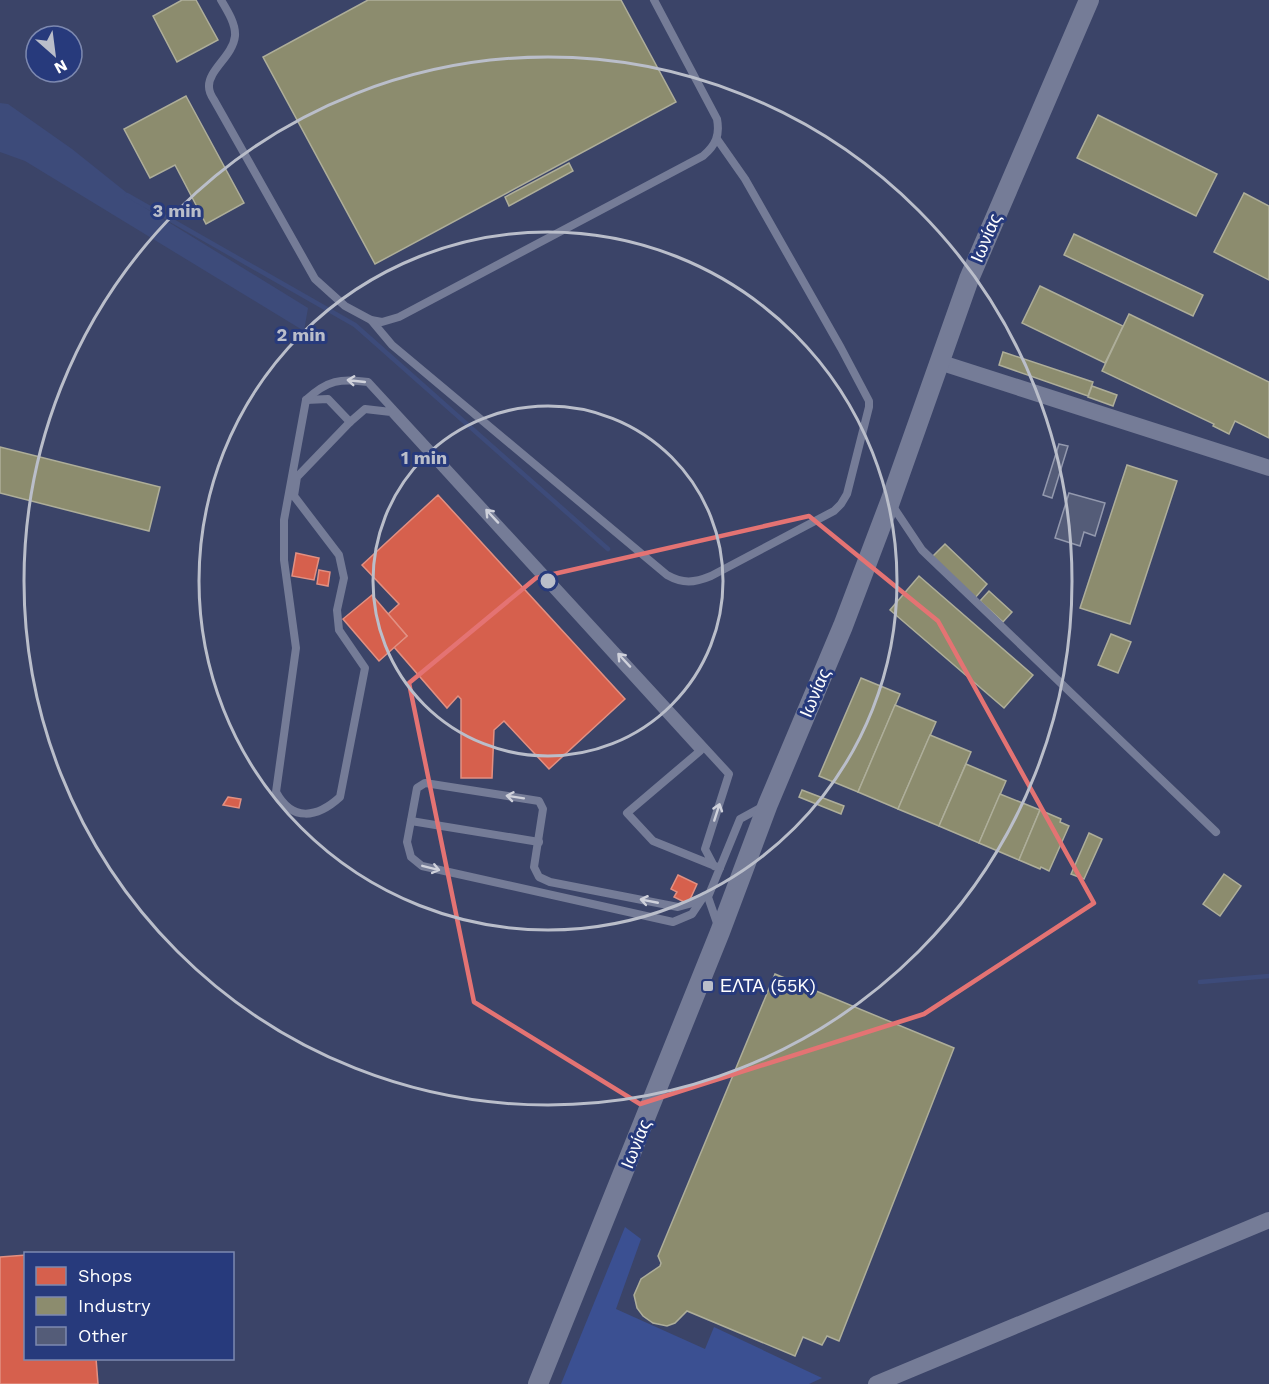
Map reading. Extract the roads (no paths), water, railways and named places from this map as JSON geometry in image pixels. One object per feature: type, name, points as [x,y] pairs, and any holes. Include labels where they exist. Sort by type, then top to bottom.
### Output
[{"type":"street","name":"Ιωνίας","points":[[538,1384],[720,932],[768,804],[843,626],[890,502],[969,279],[1089,0]]},
{"type":"street","points":[[939,362],[1269,468]]},
{"type":"street","points":[[876,1384],[1269,1220]]},
{"type":"lane","points":[[222,0],[236,34],[231,49],[211,76],[208,88],[315,279],[345,306],[370,320],[392,345],[667,574],[678,581],[689,583],[701,580],[834,511],[847,494],[869,407],[869,401],[841,348],[745,179],[717,139]]},
{"type":"lane","points":[[370,320],[382,322],[399,317],[703,156],[711,148],[717,139],[719,130],[712,107],[654,0]]},
{"type":"lane","points":[[349,379],[368,382],[729,774],[705,849],[717,867],[654,841],[627,813],[700,751],[391,412],[365,409],[297,477],[294,496],[339,555],[344,578],[337,610],[339,630],[365,668],[340,797],[330,806],[312,813],[293,812],[282,804],[276,792],[296,648],[284,560],[284,520],[306,400],[318,388],[331,382],[349,379]]},
{"type":"lane","points":[[306,400],[328,399],[350,422]]},
{"type":"lane","points":[[890,502],[922,550],[1216,832]]},
{"type":"lane","points":[[706,896],[678,907],[539,878],[534,867],[543,809],[540,801],[425,783],[417,788],[407,842],[411,857],[422,866],[673,921],[692,914],[706,896],[740,819],[768,804]]},
{"type":"lane","points":[[411,821],[539,842]]},
{"type":"lane","points":[[706,896],[720,932]]},
{"type":"waterway","points":[[127,195],[355,325],[608,549]]},
{"type":"waterway","points":[[1200,982],[1269,976]]},
{"type":"place","name":"ΕΛΤΑ (55Κ)","points":[[708,986]]}]
